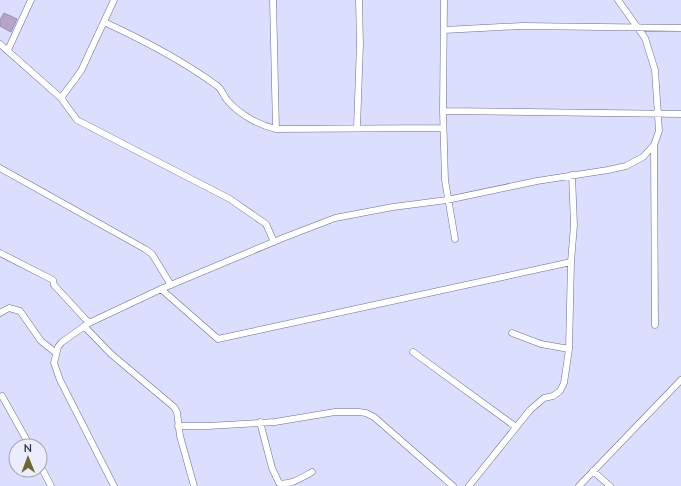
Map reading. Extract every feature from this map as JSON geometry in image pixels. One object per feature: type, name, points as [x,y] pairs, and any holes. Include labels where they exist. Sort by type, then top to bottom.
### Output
[{"type":"street","points":[[8,50],[31,0]]},
{"type":"street","points":[[61,98],[81,71],[114,0]]},
{"type":"street","points":[[273,0],[276,129]]},
{"type":"street","points":[[356,128],[360,44],[359,0]]},
{"type":"street","points":[[444,0],[443,128],[447,200],[455,240]]},
{"type":"street","points":[[618,0],[640,29],[651,51],[655,70],[659,131],[654,145],[655,325]]},
{"type":"street","points":[[104,22],[139,38],[217,85],[226,99],[249,118],[263,126],[276,129],[443,128]]},
{"type":"street","points":[[444,30],[522,26],[640,29],[681,28]]},
{"type":"street","points":[[0,44],[61,98],[77,120],[230,199],[266,224],[270,228],[274,242]]},
{"type":"street","points":[[443,110],[681,114]]},
{"type":"street","points":[[114,486],[60,380],[54,363],[56,353],[62,342],[86,325],[161,289],[335,218],[393,207],[447,200],[572,175],[626,166],[643,157],[654,145]]},
{"type":"street","points":[[0,168],[145,249],[152,254],[171,285]]},
{"type":"street","points":[[469,486],[516,427],[540,401],[560,391],[564,383],[569,349],[571,262],[574,224],[572,175]]},
{"type":"street","points":[[0,253],[53,280],[54,285],[111,354],[174,407],[177,412],[178,426],[194,486]]},
{"type":"street","points":[[161,289],[218,339],[571,262]]},
{"type":"street","points":[[0,313],[9,308],[20,311],[41,341],[56,353]]},
{"type":"street","points":[[512,333],[541,344],[569,349]]},
{"type":"street","points":[[413,352],[516,427]]},
{"type":"street","points":[[579,486],[681,380]]},
{"type":"street","points":[[2,396],[26,438]]},
{"type":"street","points":[[178,426],[208,426],[275,422],[335,412],[366,413],[374,417],[453,486]]},
{"type":"street","points":[[260,422],[277,483],[287,485],[312,472]]},
{"type":"street","points":[[593,472],[610,486]]},
{"type":"building","points":[[4,13],[17,19],[11,32],[0,26],[0,20]]}]
